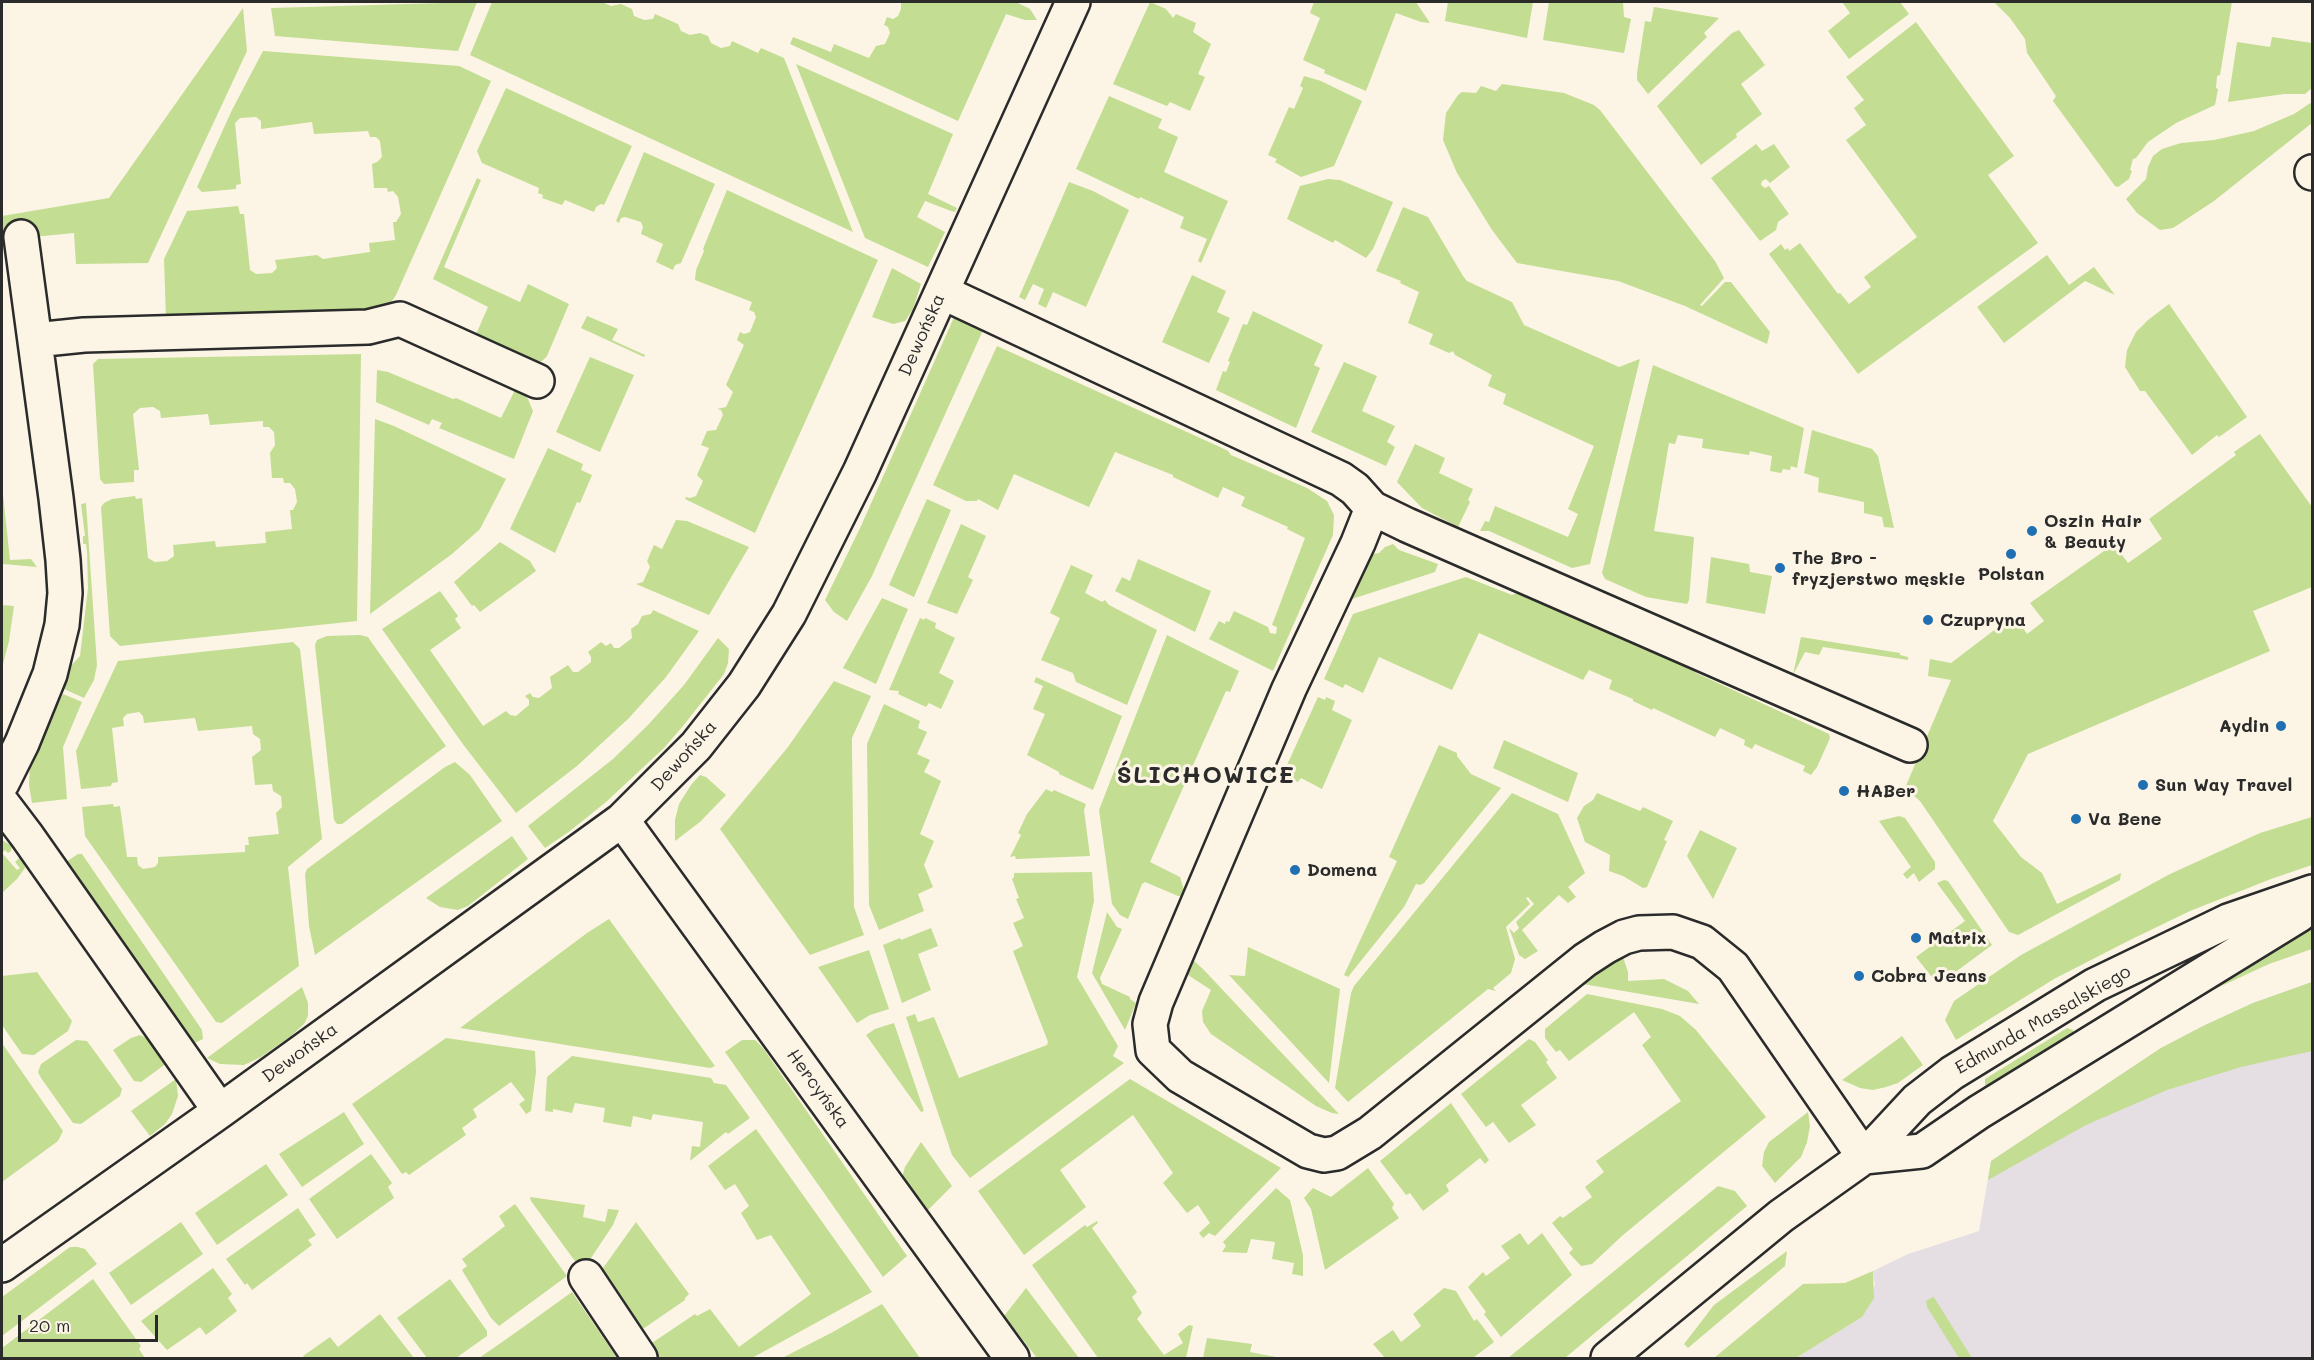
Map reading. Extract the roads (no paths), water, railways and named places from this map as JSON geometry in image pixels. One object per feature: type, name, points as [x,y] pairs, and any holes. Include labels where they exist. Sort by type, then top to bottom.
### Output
[{"type":"street","name":"Dewońska","points":[[2,1265],[220,1111],[622,820],[696,746],[744,685],[789,614],[860,472],[1073,2]]},
{"type":"street","points":[[2,783],[22,743],[50,674],[62,625],[64,593],[56,498],[21,237]]},
{"type":"street","points":[[942,292],[1341,479],[1355,489],[1372,508],[1407,525],[1910,745]]},
{"type":"street","points":[[35,340],[84,335],[368,327],[400,319],[537,381]]},
{"type":"street","points":[[1372,508],[1285,699],[1156,1002],[1150,1024],[1153,1050],[1180,1076],[1308,1151],[1324,1155],[1336,1153],[1370,1133],[1585,960],[1605,947],[1639,933],[1673,932],[1702,942],[1743,979],[1864,1157]]},
{"type":"street","points":[[2,803],[220,1111]]},
{"type":"street","name":"Hercyńska","points":[[622,820],[1012,1359]]},
{"type":"street","name":"Edmunda Massalskiego","points":[[1608,1359],[1780,1215],[1864,1157],[1917,1100],[1952,1073],[2095,985],[2228,921],[2313,892]]},
{"type":"street","name":"Edmunda Massalskiego","points":[[1864,1157],[1922,1151],[1979,1112],[2280,927],[2313,904]]},
{"type":"street","points":[[586,1277],[640,1359]]},
{"type":"place","name":"Oszin Hair & Beauty","points":[[2032,531]]},
{"type":"place","name":"Polstan","points":[[2011,554]]},
{"type":"place","name":"The Bro - fryzjerstwo męskie","points":[[1780,568]]},
{"type":"place","name":"Czupryna","points":[[1928,620]]},
{"type":"place","name":"Aydin","points":[[2281,726]]},
{"type":"place","name":"Sun Way Travel","points":[[2143,785]]},
{"type":"place","name":"HABer","points":[[1844,791]]},
{"type":"place","name":"Va Bene","points":[[2076,819]]},
{"type":"place","name":"Domena","points":[[1295,870]]},
{"type":"place","name":"Matrix","points":[[1916,938]]},
{"type":"place","name":"Cobra Jeans","points":[[1859,976]]},
{"type":"district","name":"ŚLICHOWICE","points":[[1206,776]]}]
